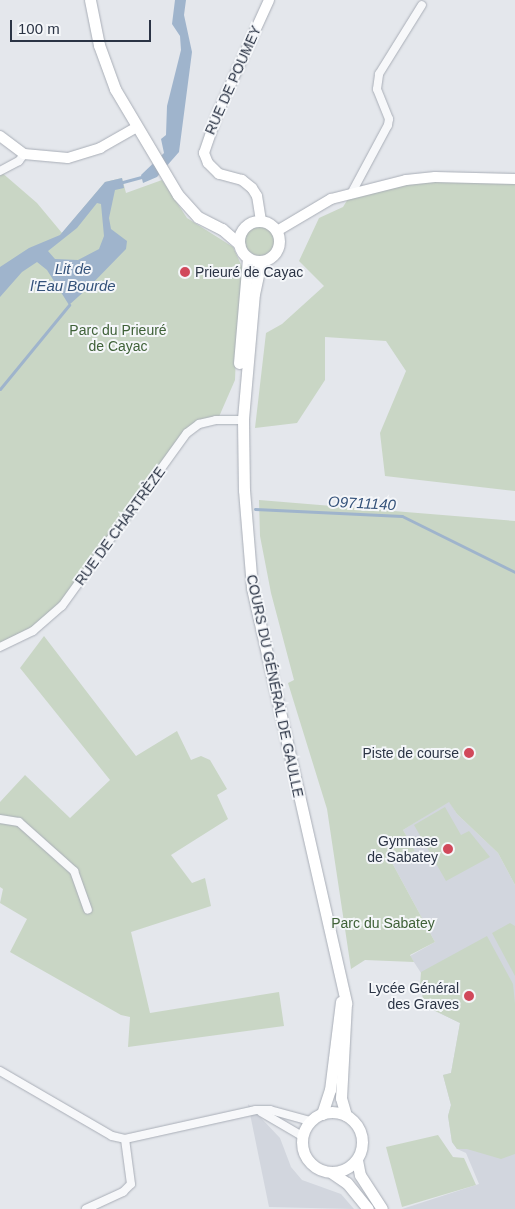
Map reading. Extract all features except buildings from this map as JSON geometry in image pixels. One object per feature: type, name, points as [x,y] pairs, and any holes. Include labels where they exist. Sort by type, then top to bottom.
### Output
[{"type":"main road","points":[[90,0],[106,66],[137,127],[167,177],[191,211],[222,229],[239,244],[248,258],[240,420]]},
{"type":"main road","points":[[222,229],[243,229],[251,223],[261,221],[277,231],[280,242],[276,252],[261,261],[248,258]]},
{"type":"main road","points":[[239,244],[243,229]]},
{"type":"main road","points":[[240,420],[253,298],[261,261]]},
{"type":"main road","name":"COURS DU GÉNÉRAL DE GAULLE","points":[[240,420],[242,544],[342,988],[347,1017],[341,1098],[346,1115]]},
{"type":"main road","name":"COURS DU GÉNÉRAL DE GAULLE","points":[[322,1114],[330,1090],[342,988]]},
{"type":"main road","points":[[368,1209],[347,1183],[332,1173],[315,1168],[304,1154],[302,1136],[310,1121],[322,1114],[346,1115],[357,1124],[362,1138],[357,1160],[360,1175],[382,1209]]},
{"type":"main road","points":[[332,1173],[342,1171],[357,1160]]},
{"type":"street","name":"RUE DE POUMEY","points":[[261,221],[257,196],[252,188],[242,180],[219,174],[208,163],[204,153],[218,112],[269,0]]},
{"type":"street","points":[[351,194],[388,125],[389,119],[377,89],[379,74],[422,5]]},
{"type":"street","points":[[0,136],[24,154],[68,158],[100,148],[137,127]]},
{"type":"street","points":[[0,172],[19,161],[24,154]]},
{"type":"street","points":[[277,231],[324,203],[351,194],[423,178],[515,179]]},
{"type":"street","name":"RUE DE CHARTRÈZE","points":[[0,647],[33,631],[62,606],[187,433],[199,424],[240,420]]},
{"type":"street","points":[[0,819],[19,822],[74,871],[88,910]]},
{"type":"street","points":[[0,1071],[107,1134],[125,1139],[256,1110],[270,1110],[310,1121]]},
{"type":"street","points":[[256,1110],[302,1136]]},
{"type":"street","points":[[86,1209],[123,1192],[131,1184],[125,1139]]},
{"type":"shaded area","name":"Lycée Général des Graves","points":[[449,801],[457,814],[498,853],[515,885],[515,1209],[402,1209],[479,1184],[466,1153],[457,1149],[452,1142],[448,1116],[451,1105],[443,1075],[451,1073],[460,1023],[425,1006],[420,986],[423,976],[410,956],[435,942],[390,859],[415,851],[403,830]]},
{"type":"shaded area","points":[[248,1104],[280,1138],[291,1167],[302,1180],[341,1194],[354,1209],[269,1207]]},
{"type":"green space","name":"Parc du Prieuré de Cayac","points":[[0,171],[37,203],[62,233],[105,182],[122,178],[126,193],[162,180],[187,218],[233,247],[245,273],[237,328],[235,380],[218,419],[187,433],[50,618],[0,647]]},
{"type":"green space","points":[[515,179],[515,491],[385,476],[380,433],[406,371],[386,341],[325,337],[325,380],[297,423],[255,428],[266,333],[282,324],[324,286],[299,261],[319,218],[343,207],[351,194],[406,180]]},
{"type":"green space","points":[[260,226],[271,230],[275,241],[271,252],[260,256],[249,252],[245,241],[249,230]]},
{"type":"green space","name":"Parc du Sabatey","points":[[259,500],[515,521],[515,885],[498,853],[457,814],[449,802],[403,830],[415,851],[390,859],[435,942],[410,955],[414,962],[365,960],[351,969],[327,809],[288,683],[294,680],[271,593],[260,536]]},
{"type":"green space","points":[[44,636],[136,756],[177,731],[191,760],[201,756],[210,760],[227,789],[217,795],[228,819],[171,855],[192,883],[205,878],[211,906],[131,932],[150,1013],[279,992],[284,1026],[128,1047],[130,1017],[121,1015],[10,952],[27,919],[0,903],[3,889],[0,887],[0,802],[25,775],[70,818],[110,780],[20,668]]},
{"type":"green space","name":"Gymnase de Sabatey","points":[[445,807],[461,835],[469,831],[490,857],[446,881],[414,825]]},
{"type":"green space","points":[[510,923],[515,926],[515,976],[492,933]]},
{"type":"green space","points":[[487,936],[513,984],[515,1004],[515,1154],[501,1159],[467,1149],[457,1149],[452,1142],[448,1116],[451,1105],[443,1075],[451,1073],[460,1023],[425,1006],[420,986],[421,972]]},
{"type":"green space","points":[[438,1135],[453,1157],[464,1158],[476,1185],[402,1207],[386,1147]]},
{"type":"water","points":[[175,0],[186,0],[184,15],[192,52],[179,152],[157,177],[143,183],[141,175],[164,153],[161,139],[166,135],[167,106],[181,50],[180,36],[172,24]]},
{"type":"water","name":"Lit de l'Eau Bourde","points":[[122,178],[124,188],[115,190],[109,218],[111,229],[127,241],[126,249],[69,305],[47,270],[37,262],[22,272],[0,297],[0,267],[29,248],[60,235],[105,182]],"holes":[[[97,203],[101,204],[104,236],[99,249],[78,260],[55,259],[48,251],[77,228]]]},
{"type":"waterway","points":[[119,183],[145,176]]},
{"type":"waterway","points":[[0,389],[69,305]]},
{"type":"waterway","name":"O9711140","points":[[255,509],[402,516],[515,572]]},
{"type":"place","name":"Prieuré de Cayac","points":[[185,272]]},
{"type":"place","name":"Piste de course","points":[[469,753]]},
{"type":"place","name":"Gymnase de Sabatey","points":[[448,849]]},
{"type":"place","name":"Lycée Général des Graves","points":[[469,996]]}]
